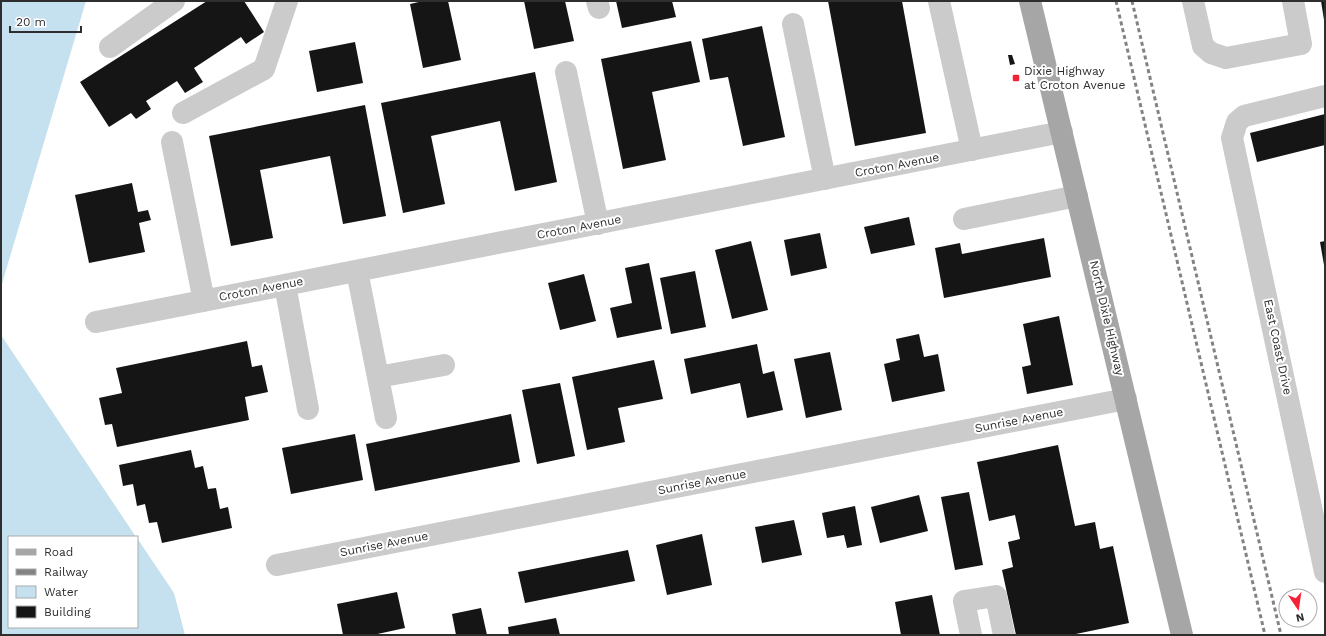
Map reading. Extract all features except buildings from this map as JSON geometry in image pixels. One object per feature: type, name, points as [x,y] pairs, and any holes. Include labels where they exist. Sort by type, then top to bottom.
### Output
[{"type":"main road","name":"North Dixie Highway","points":[[1030,1],[1182,635]]},
{"type":"street","points":[[110,47],[174,1]]},
{"type":"street","points":[[183,113],[264,69],[287,1]]},
{"type":"street","points":[[939,1],[972,150]]},
{"type":"street","points":[[1193,1],[1203,46],[1212,53],[1226,58],[1301,44],[1293,1]]},
{"type":"street","points":[[793,24],[825,179]]},
{"type":"street","points":[[566,72],[598,224]]},
{"type":"street","name":"East Coast Drive","points":[[1325,96],[1244,116],[1237,122],[1232,138],[1317,490],[1325,572]]},
{"type":"street","name":"Croton Avenue","points":[[96,322],[1062,132]]},
{"type":"street","points":[[172,142],[204,301]]},
{"type":"street","points":[[964,219],[1077,196]]},
{"type":"street","points":[[357,271],[386,418]]},
{"type":"street","points":[[285,285],[308,409]]},
{"type":"street","points":[[378,377],[444,365]]},
{"type":"street","name":"Sunrise Avenue","points":[[277,565],[1126,399]]},
{"type":"street","points":[[971,635],[964,601],[996,596],[1004,635]]},
{"type":"water","points":[[1,1],[86,1],[1,287]]},
{"type":"water","points":[[1,335],[135,536],[8,536],[8,628],[138,628],[138,539],[174,593],[185,635],[1,635]]},
{"type":"railway","points":[[1116,1],[1265,635]]},
{"type":"railway","points":[[1132,1],[1281,635]]},
{"type":"place","name":"Dixie Highway at Croton Avenue","points":[[1016,78]]}]
